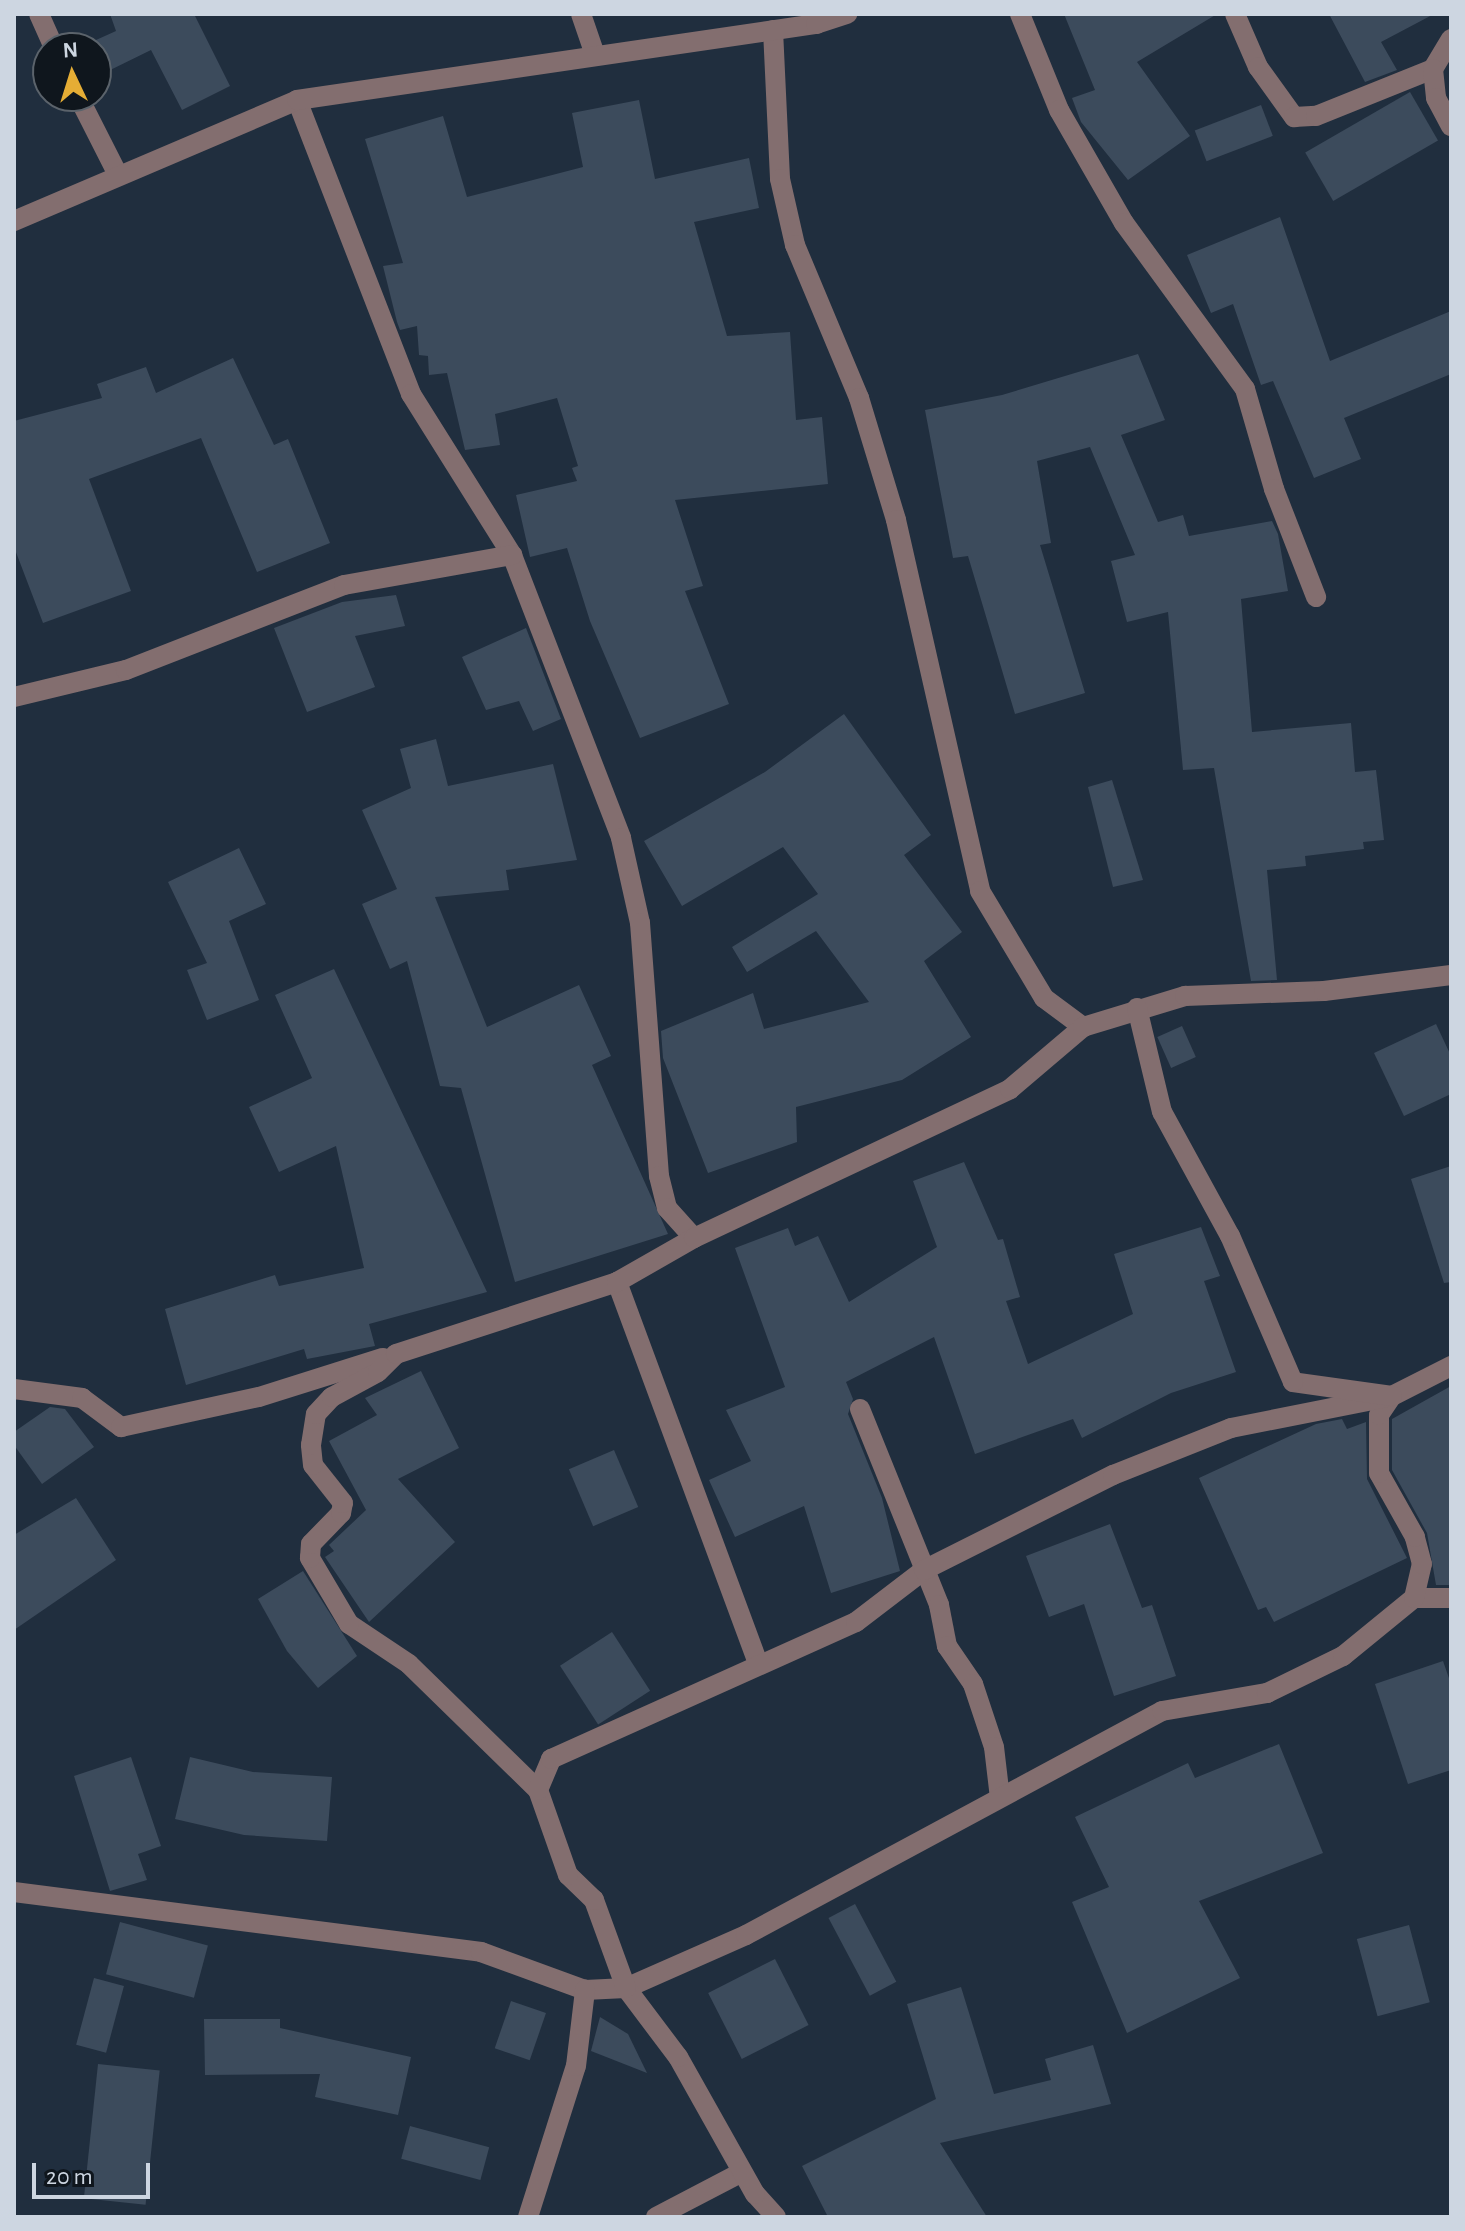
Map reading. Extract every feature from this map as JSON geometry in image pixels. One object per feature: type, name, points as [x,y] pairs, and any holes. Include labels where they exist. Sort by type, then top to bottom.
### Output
[{"type":"street","points":[[581,14],[594,52]]},
{"type":"street","points":[[14,221],[117,173],[297,100],[594,52],[773,30],[847,14]]},
{"type":"street","points":[[1020,14],[1059,110],[1124,223],[1245,389],[1278,502],[1316,597]]},
{"type":"street","points":[[1235,14],[1258,67],[1294,117],[1316,116],[1433,69]]},
{"type":"street","points":[[773,30],[780,179],[795,245],[859,398],[896,520],[980,891],[1044,998],[1083,1027]]},
{"type":"street","points":[[1451,39],[1433,69],[1436,98],[1451,126]]},
{"type":"street","points":[[297,100],[411,394],[512,555],[621,838],[640,923],[659,1176],[667,1208],[694,1238]]},
{"type":"street","points":[[86,112],[117,173]]},
{"type":"street","points":[[14,697],[126,670],[344,585],[512,555]]},
{"type":"street","points":[[14,1389],[82,1398],[121,1427],[259,1397],[617,1282],[694,1238],[1010,1089],[1083,1027],[1137,1008],[1185,996],[1324,991],[1451,975]]},
{"type":"street","points":[[1137,1008],[1162,1112],[1230,1236],[1293,1382],[1392,1396]]},
{"type":"street","points":[[617,1282],[758,1663]]},
{"type":"street","points":[[396,1354],[316,1414],[313,1465],[343,1503],[341,1513],[311,1544],[310,1558],[349,1624],[409,1664],[538,1790],[568,1875],[594,1900],[626,1988],[678,2057],[742,2172],[776,2217]]},
{"type":"street","points":[[538,1790],[551,1759],[758,1663],[856,1622],[924,1570],[1113,1475],[1231,1428],[1392,1396],[1451,1366]]},
{"type":"street","points":[[14,1892],[481,1952],[585,1990],[626,1988],[746,1935],[1162,1711],[1267,1693],[1343,1656],[1414,1598],[1422,1564],[1415,1537],[1379,1473],[1379,1415],[1392,1396]]},
{"type":"street","points":[[860,1409],[924,1570],[947,1646],[973,1684],[982,1709],[1000,1798]]},
{"type":"street","points":[[1414,1598],[1451,1598]]},
{"type":"street","points":[[528,2217],[576,2066],[585,1990]]},
{"type":"street","points":[[656,2217],[742,2172]]},
{"type":"building","points":[[110,14],[194,14],[230,86],[182,110],[151,50],[112,69],[112,33],[116,31]]},
{"type":"building","points":[[1064,14],[1217,14],[1137,62],[1190,136],[1128,180],[1081,122],[1072,98],[1095,90]]},
{"type":"building","points":[[1329,14],[1434,14],[1381,42],[1397,70],[1365,82]]},
{"type":"building","points":[[1410,92],[1438,140],[1333,201],[1305,152]]},
{"type":"building","points":[[639,100],[655,179],[749,158],[759,208],[694,222],[727,336],[790,332],[796,420],[822,417],[828,484],[675,500],[703,586],[685,591],[729,704],[640,738],[590,621],[567,548],[530,557],[516,495],[577,481],[572,468],[578,466],[557,398],[495,414],[500,445],[465,450],[447,373],[429,375],[428,356],[419,355],[417,326],[400,330],[397,322],[383,266],[403,263],[365,139],[443,116],[467,197],[583,167],[572,113]]},
{"type":"building","points":[[1261,105],[1273,136],[1207,161],[1195,130]]},
{"type":"building","points":[[1280,217],[1330,361],[1451,311],[1451,374],[1344,418],[1361,459],[1314,478],[1273,381],[1261,385],[1233,304],[1211,313],[1187,255]]},
{"type":"building","points":[[1138,354],[1165,420],[1121,435],[1158,522],[1183,515],[1189,536],[1272,521],[1278,534],[1288,591],[1241,599],[1252,732],[1351,723],[1355,772],[1376,770],[1384,840],[1363,842],[1364,849],[1305,856],[1306,866],[1267,870],[1277,980],[1251,981],[1214,768],[1183,770],[1168,612],[1127,622],[1111,561],[1135,555],[1090,447],[1037,461],[1051,543],[1040,545],[1085,693],[1015,714],[968,556],[953,558],[925,410],[1002,395]]},
{"type":"building","points":[[233,358],[274,445],[288,439],[330,543],[257,572],[201,438],[89,479],[131,591],[43,623],[14,547],[14,421],[102,398],[97,384],[146,367],[156,393]]},
{"type":"building","points":[[396,595],[405,626],[355,636],[375,687],[307,712],[274,628],[342,602]]},
{"type":"building","points":[[526,628],[561,719],[533,731],[519,701],[486,710],[462,657]]},
{"type":"building","points":[[844,714],[931,835],[904,855],[962,932],[924,961],[971,1037],[902,1080],[796,1107],[797,1142],[708,1173],[663,1058],[661,1031],[753,993],[764,1029],[869,1002],[816,931],[747,972],[732,947],[818,894],[783,847],[682,906],[644,841],[765,772]]},
{"type":"building","points":[[436,739],[448,786],[553,764],[577,860],[506,870],[509,890],[435,897],[487,1027],[579,985],[611,1056],[592,1065],[668,1234],[515,1282],[461,1088],[440,1086],[407,961],[390,969],[362,904],[397,889],[362,810],[411,788],[400,749]]},
{"type":"building","points":[[1112,780],[1143,880],[1113,887],[1088,787]]},
{"type":"building","points":[[239,848],[266,904],[229,921],[259,1000],[207,1020],[187,970],[207,963],[168,882]]},
{"type":"building","points":[[334,969],[487,1292],[369,1324],[375,1346],[307,1359],[304,1349],[186,1385],[165,1309],[275,1275],[279,1286],[364,1268],[336,1146],[279,1172],[249,1107],[312,1078],[275,995]]},
{"type":"building","points":[[1436,1024],[1451,1056],[1451,1094],[1404,1116],[1374,1053]]},
{"type":"building","points":[[1182,1026],[1196,1057],[1171,1068],[1157,1037]]},
{"type":"building","points":[[964,1162],[998,1240],[1003,1239],[1020,1297],[1006,1301],[1028,1364],[1133,1314],[1114,1254],[1201,1227],[1220,1276],[1204,1281],[1236,1372],[1171,1393],[1082,1438],[1073,1419],[975,1454],[934,1337],[846,1382],[853,1399],[848,1414],[882,1498],[900,1571],[831,1593],[804,1506],[735,1537],[709,1480],[751,1461],[726,1410],[785,1387],[735,1248],[788,1228],[795,1246],[818,1236],[849,1302],[937,1247],[913,1181]]},
{"type":"building","points":[[1451,1166],[1451,1282],[1444,1283],[1411,1179]]},
{"type":"building","points":[[421,1371],[459,1448],[398,1479],[455,1542],[369,1622],[325,1557],[334,1551],[329,1545],[366,1510],[329,1441],[377,1415],[365,1398]]},
{"type":"building","points":[[1451,1386],[1451,1585],[1436,1585],[1427,1533],[1392,1470],[1392,1419]]},
{"type":"building","points":[[50,1407],[65,1409],[94,1447],[42,1484],[14,1445],[14,1432]]},
{"type":"building","points":[[1342,1419],[1347,1429],[1366,1422],[1367,1479],[1407,1558],[1274,1622],[1266,1607],[1258,1610],[1199,1478],[1316,1424]]},
{"type":"building","points":[[614,1450],[638,1507],[593,1526],[569,1469]]},
{"type":"building","points":[[76,1498],[116,1560],[14,1630],[14,1535]]},
{"type":"building","points":[[1110,1524],[1142,1608],[1152,1605],[1176,1676],[1114,1696],[1084,1604],[1049,1617],[1026,1556]]},
{"type":"building","points":[[303,1571],[357,1656],[318,1688],[287,1651],[258,1599]]},
{"type":"building","points":[[612,1632],[650,1691],[598,1724],[560,1666]]},
{"type":"building","points":[[1443,1661],[1451,1684],[1451,1770],[1408,1784],[1375,1684]]},
{"type":"building","points":[[1279,1744],[1323,1853],[1199,1901],[1240,1978],[1127,2033],[1072,1902],[1109,1887],[1075,1817],[1188,1763],[1195,1778]]},
{"type":"building","points":[[131,1757],[161,1846],[138,1854],[147,1880],[110,1891],[74,1776]]},
{"type":"building","points":[[190,1757],[253,1772],[332,1777],[327,1841],[244,1835],[175,1819]]},
{"type":"building","points":[[855,1904],[896,1982],[870,1996],[829,1918]]},
{"type":"building","points":[[120,1922],[208,1946],[194,1998],[106,1974]]},
{"type":"building","points":[[1409,1925],[1430,2002],[1378,2016],[1357,1939]]},
{"type":"building","points":[[775,1959],[809,2025],[742,2059],[708,1993]]},
{"type":"building","points":[[94,1978],[124,1986],[106,2053],[76,2045]]},
{"type":"building","points":[[961,1987],[994,2094],[1051,2080],[1045,2059],[1093,2045],[1111,2104],[940,2143],[987,2217],[828,2217],[802,2166],[936,2099],[907,2004]]},
{"type":"building","points":[[511,2001],[546,2013],[530,2060],[495,2048]]},
{"type":"building","points":[[600,2017],[628,2034],[647,2073],[591,2051]]},
{"type":"building","points":[[204,2019],[280,2019],[280,2028],[411,2057],[398,2115],[315,2097],[320,2074],[205,2075]]},
{"type":"building","points":[[98,2064],[160,2070],[146,2205],[84,2198]]},
{"type":"building","points":[[410,2126],[489,2147],[480,2180],[401,2159]]}]
